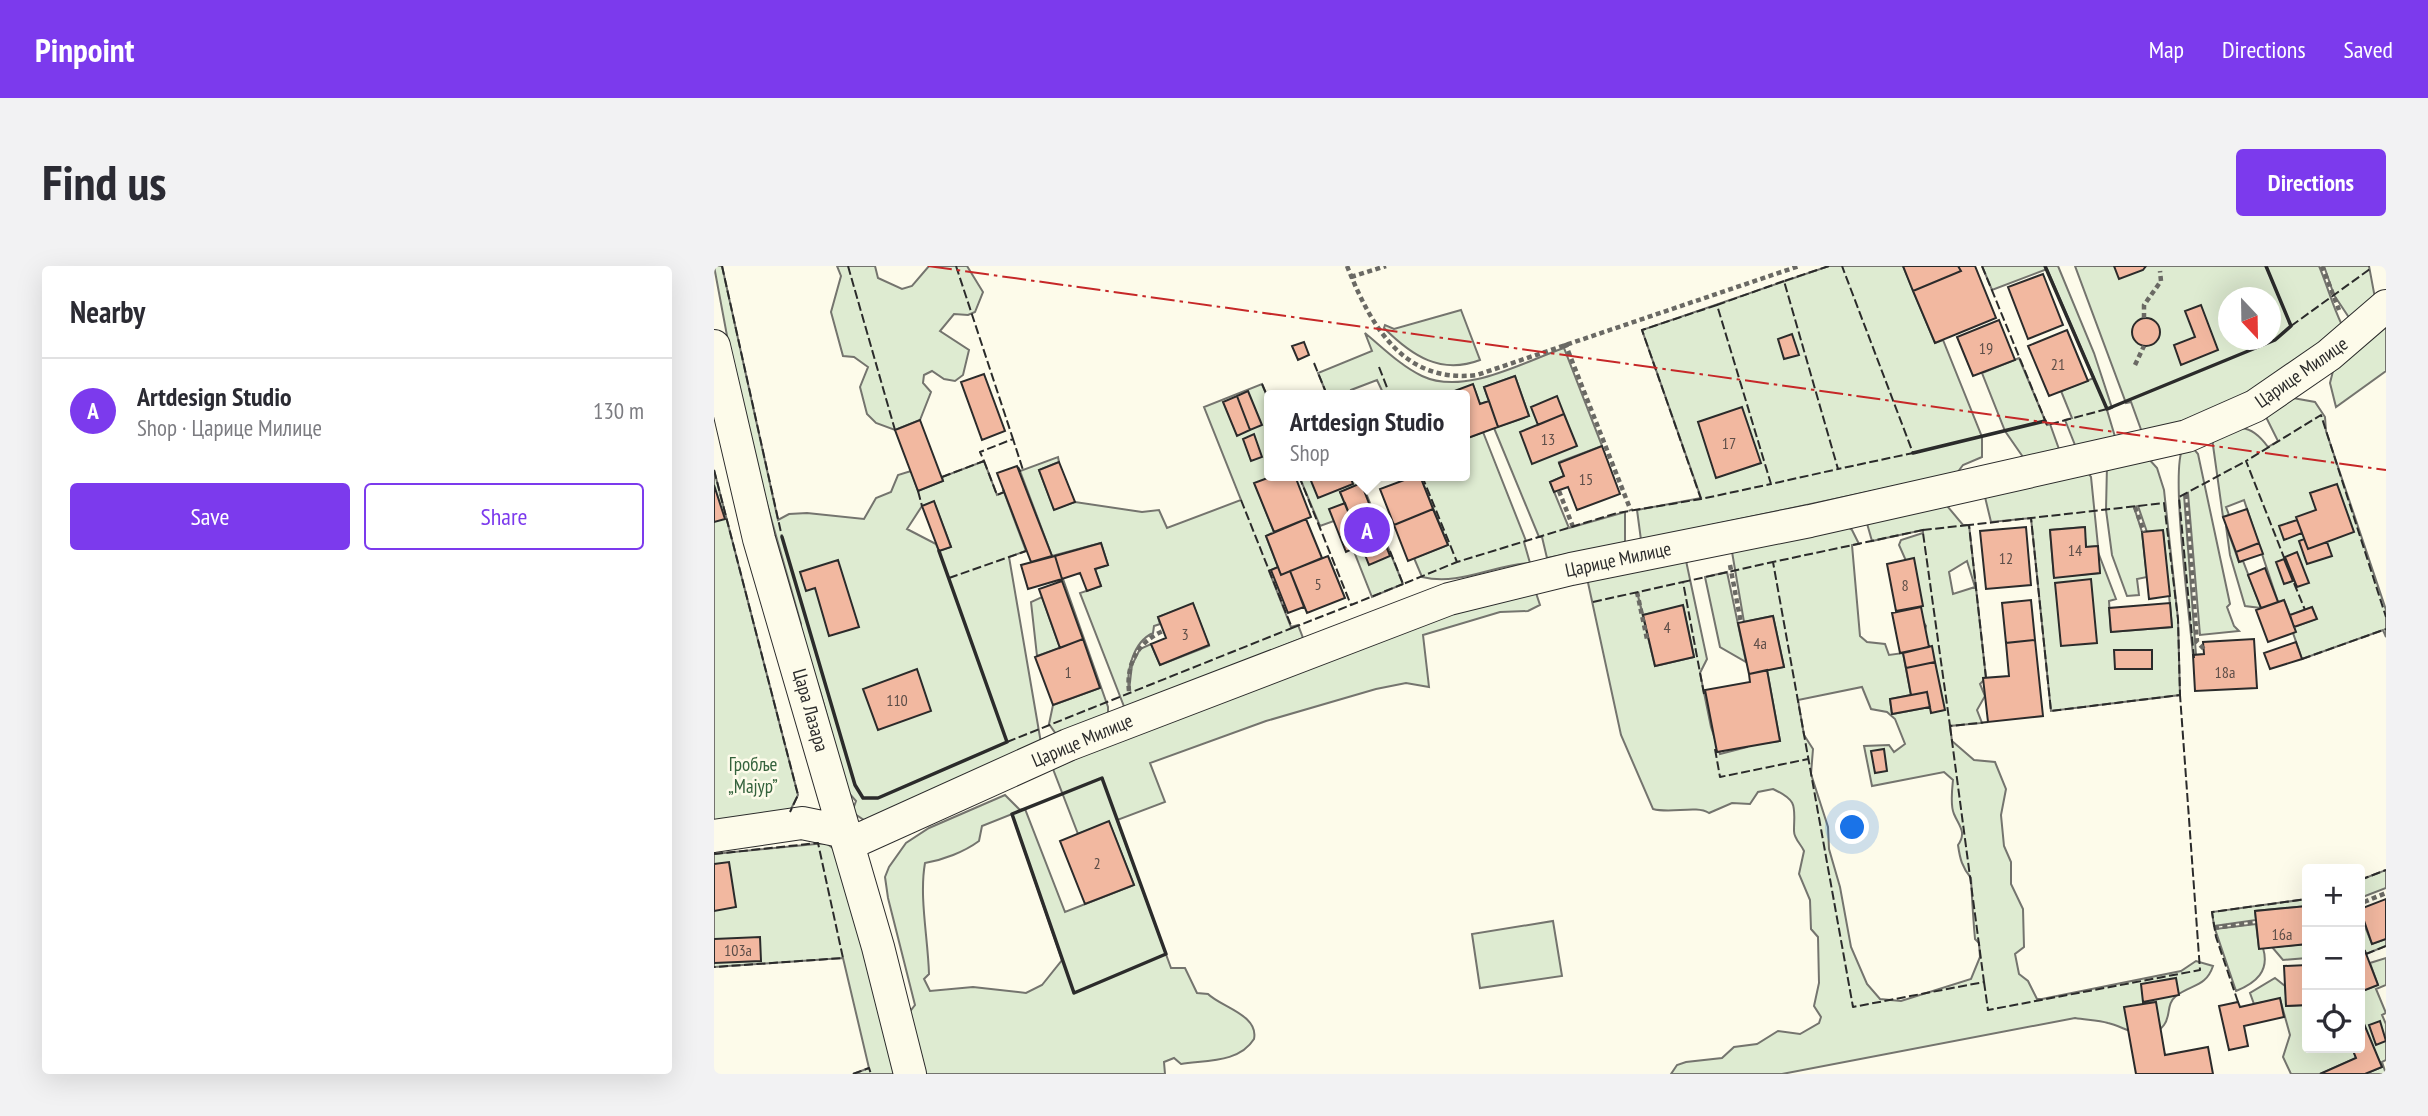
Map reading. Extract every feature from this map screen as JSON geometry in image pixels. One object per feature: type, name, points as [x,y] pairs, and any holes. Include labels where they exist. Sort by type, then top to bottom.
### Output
[{"type":"street","name":"Царице Милице","points":[[847,838],[1068,745],[1449,599],[1584,566],[1810,521],[2187,436],[2255,406],[2329,355],[2386,306]]},
{"type":"street","name":"Цара Лазара","points":[[714,346],[759,538],[847,838],[910,1074]]},
{"type":"street","points":[[714,836],[802,823],[847,838]]},
{"type":"path","points":[[1347,266],[1363,307],[1379,332],[1411,362],[1435,375],[1457,378],[1477,375],[1799,266]]},
{"type":"path","points":[[1351,277],[1386,266]]},
{"type":"path","points":[[2322,266],[2332,296]]},
{"type":"path","points":[[2144,318],[2144,305],[2161,281],[2160,271]]},
{"type":"path","points":[[1565,343],[1631,511]]},
{"type":"path","points":[[2135,365],[2144,346]]},
{"type":"path","points":[[1559,491],[1573,527]]},
{"type":"path","points":[[2186,494],[2197,642],[2204,649]]},
{"type":"path","points":[[2135,507],[2144,532]]},
{"type":"path","points":[[1731,572],[1741,623]]},
{"type":"path","points":[[1637,592],[1647,639]]},
{"type":"path","points":[[1129,691],[1128,678],[1136,652],[1150,636],[1163,631]]},
{"type":"path","points":[[2365,902],[2386,893]]},
{"type":"path","points":[[2214,928],[2256,922]]},
{"type":"green space","points":[[714,266],[722,266],[778,520],[789,514],[807,513],[864,519],[876,498],[891,492],[898,475],[911,471],[918,491],[943,481],[942,477],[984,461],[997,495],[1004,492],[1026,551],[1009,557],[1041,743],[870,824],[852,812],[856,801],[848,792],[820,691],[801,635],[801,624],[742,416]],"holes":[[[934,502],[951,547],[939,551],[936,544],[907,529],[922,506]]]},
{"type":"green space","points":[[837,266],[875,266],[878,278],[902,289],[912,286],[929,266],[967,266],[983,292],[975,312],[968,315],[954,314],[940,331],[969,350],[963,375],[955,381],[944,379],[932,371],[924,375],[923,383],[931,392],[920,420],[895,430],[876,423],[867,414],[860,387],[868,367],[854,357],[843,356],[831,312],[841,276]]},
{"type":"green space","points":[[1829,266],[1903,266],[1935,343],[1943,340],[1982,437],[1982,457],[1963,465],[1957,473],[1641,540],[1637,510],[1701,498],[1642,330]]},
{"type":"green space","points":[[1982,266],[2058,266],[2094,353],[2112,408],[2107,410],[2116,440],[2077,450],[2065,420],[2072,418],[2061,391],[2094,378],[2047,269],[1992,290]]},
{"type":"green space","points":[[2075,266],[2319,266],[2342,325],[2293,364],[2235,399],[2143,435],[2131,402],[2126,403]]},
{"type":"green space","points":[[2324,266],[2369,266],[2375,298],[2350,319],[2334,295]]},
{"type":"green space","points":[[1461,310],[1480,360],[1466,364],[1440,364],[1428,360],[1405,347],[1384,328],[1385,325],[1394,329]]},
{"type":"green space","points":[[2386,324],[2386,371],[2336,407],[2330,383],[2333,371]]},
{"type":"green space","points":[[1365,333],[1392,356],[1422,376],[1457,382],[1494,375],[1564,348],[1602,446],[1559,462],[1564,476],[1550,482],[1569,528],[1625,512],[1625,543],[1547,558],[1542,537],[1539,537],[1494,428],[1529,416],[1515,376],[1484,387],[1489,401],[1480,404],[1473,385],[1458,390],[1382,390],[1377,380],[1351,390],[1325,390],[1318,373],[1372,351]]},
{"type":"green space","points":[[2019,358],[2060,452],[2023,457],[2005,431],[1982,373]]},
{"type":"green space","points":[[1262,384],[1264,390],[1264,480],[1255,484],[1274,532],[1266,536],[1278,567],[1269,571],[1291,627],[1298,625],[1303,638],[1125,709],[1080,593],[1101,586],[1095,569],[1108,565],[1101,543],[1052,556],[1020,471],[1058,457],[1059,462],[1039,470],[1054,509],[1075,502],[1142,512],[1159,510],[1167,528],[1241,500],[1204,407]],"holes":[[[1193,604],[1209,646],[1160,665],[1151,644],[1140,649],[1132,665],[1129,691],[1132,658],[1140,643],[1153,633],[1154,626],[1160,624],[1158,617]]]},
{"type":"green space","points":[[2293,398],[2315,402],[2325,417],[2326,431],[2386,610],[2386,637],[2383,630],[2302,659],[2293,633],[2294,627],[2316,619],[2312,607],[2290,615],[2284,600],[2278,602],[2244,500],[2226,507],[2229,515],[2223,517],[2212,438],[2242,428],[2255,433],[2268,447],[2278,441],[2266,417]]},
{"type":"green space","points":[[1483,432],[1526,541],[1524,542],[1530,563],[1450,579],[1422,577],[1414,558],[1448,545],[1422,481],[1470,481],[1470,437]]},
{"type":"green space","points":[[2183,448],[2193,448],[2198,454],[2230,604],[2227,607],[2234,626],[2239,631],[2200,635],[2188,493],[2184,495],[2196,655],[2193,655],[2180,513],[2180,461]]},
{"type":"green space","points":[[2148,458],[2157,468],[2164,490],[2178,619],[2180,695],[2051,711],[2031,518],[1991,522],[1985,497],[2088,473],[2091,477],[2098,546],[2086,547],[2084,527],[2050,530],[2054,577],[2100,573],[2098,552],[2116,599],[2109,601],[2111,632],[2172,627],[2163,531],[2147,532],[2138,506],[2134,507],[2142,532],[2147,577],[2137,579],[2139,595],[2127,596],[2112,555],[2106,510],[2107,465]]},
{"type":"green space","name":"Гробље „Мајур”","points":[[714,470],[798,795],[789,813],[714,822]]},
{"type":"green space","points":[[1301,481],[1361,481],[1403,584],[1372,597],[1353,549],[1361,545],[1361,484],[1340,492],[1345,503],[1334,521],[1320,526]]},
{"type":"green space","points":[[1943,501],[1963,525],[1969,525],[1986,678],[1980,684],[1985,696],[1977,710],[1982,723],[1950,726],[1952,741],[1974,760],[1995,762],[2006,789],[2001,815],[2004,846],[2011,862],[2011,884],[2023,909],[2024,947],[2015,954],[2019,974],[2028,981],[2037,999],[2042,999],[2181,971],[2196,961],[2213,966],[2207,978],[2173,999],[2166,1021],[2158,1031],[2144,1035],[2104,1022],[2075,1018],[1782,1074],[1671,1074],[1677,1065],[1722,1058],[1734,1047],[1757,1044],[1778,1031],[1800,1034],[1819,1023],[1821,1017],[1814,1006],[1819,983],[1818,937],[1811,929],[1810,900],[1799,874],[1804,851],[1794,834],[1794,810],[1791,801],[1773,789],[1758,792],[1750,804],[1732,803],[1709,813],[1697,810],[1653,809],[1621,735],[1587,578],[1535,590],[1540,605],[1528,611],[1500,612],[1423,635],[1429,687],[1406,683],[1376,689],[1266,721],[1150,763],[1165,802],[1117,820],[1171,968],[1185,968],[1197,993],[1208,994],[1238,1012],[1251,1024],[1254,1039],[1240,1052],[1221,1059],[1181,1064],[1174,1058],[1164,1062],[1165,1074],[853,1074],[869,1068],[843,958],[714,967],[714,854],[826,843],[834,849],[854,904],[889,1038],[915,1005],[885,877],[906,843],[929,828],[1005,795],[1020,810],[1025,809],[1065,912],[1134,885],[1109,822],[1078,834],[1053,769],[1217,697],[1328,654],[1441,615],[1568,580],[1685,556],[1707,659],[1700,673],[1711,727],[1720,754],[1747,747],[1744,735],[1747,734],[1757,744],[1780,741],[1767,670],[1784,667],[1773,616],[1744,622],[1731,546],[1807,533],[1822,534],[1829,532],[1839,521],[1852,530],[1859,544],[1852,545],[1860,636],[1867,642],[1885,644],[1889,655],[1903,653],[1911,695],[1890,699],[1892,714],[1930,707],[1932,712],[1944,710],[1934,660],[1922,645],[1926,626],[1910,604],[1907,563],[1899,545],[1901,540],[1923,533],[1923,530],[1872,541],[1866,520]],"holes":[[[1967,561],[1975,587],[1953,594],[1949,572]],[[1637,592],[1643,615],[1683,606],[1694,657],[1655,666]],[[1862,687],[1871,709],[1887,712],[1895,719],[1905,744],[1894,752],[1889,745],[1864,746],[1872,786],[1944,772],[1953,780],[1952,806],[1962,833],[1958,845],[1963,866],[1971,878],[1975,939],[1979,943],[1980,957],[1971,979],[1901,1001],[1880,999],[1867,984],[1851,947],[1840,887],[1829,849],[1828,827],[1811,774],[1813,749],[1804,735],[1798,700]],[[1012,814],[1062,960],[1042,985],[1026,993],[973,987],[930,991],[924,979],[929,974],[923,904],[925,863],[953,855],[973,845],[979,841],[982,826]]]},
{"type":"green space","points":[[2226,526],[2239,562],[2243,561],[2261,608],[2245,606],[2230,555]]},
{"type":"green space","points":[[1727,572],[1746,662],[1720,647],[1705,577]]},
{"type":"green space","points":[[1063,579],[1108,707],[1108,715],[1056,734],[1049,724],[1053,705],[1100,688]]},
{"type":"green space","points":[[1042,597],[1060,648],[1037,656],[1031,602]]},
{"type":"green space","points":[[2386,870],[2386,888],[2365,896],[2365,878]]},
{"type":"green space","points":[[2302,900],[2302,906],[2255,911],[2256,920],[2214,926],[2212,912]]},
{"type":"green space","points":[[1553,921],[1562,976],[1480,988],[1472,934]]},
{"type":"green space","points":[[2256,924],[2259,948],[2263,948],[2265,956],[2263,970],[2250,984],[2236,991],[2215,929]]},
{"type":"green space","points":[[2365,926],[2372,944],[2386,939],[2386,946],[2366,954]]},
{"type":"green space","points":[[2302,944],[2302,958],[2283,960],[2272,947]]},
{"type":"green space","points":[[2386,958],[2386,985],[2376,989],[2386,1013],[2382,1015],[2386,1024],[2386,1060],[2382,1062],[2386,1074],[2365,1074],[2382,1067],[2365,1031],[2365,990],[2378,985],[2370,963]]},
{"type":"green space","points":[[2275,978],[2285,986],[2287,1006],[2302,1005],[2302,1053],[2354,1053],[2356,1058],[2320,1074],[2291,1074],[2283,1057],[2290,1035],[2280,999],[2254,1004],[2250,993]]},
{"type":"building","points":[[1903,266],[1958,266],[1961,271],[1913,291]]},
{"type":"building","points":[[1958,266],[1975,266],[1996,318],[1935,343],[1913,291],[1961,271]]},
{"type":"building","points":[[2114,266],[2146,266],[2143,270],[2119,279]]},
{"type":"building","points":[[2043,274],[2063,325],[2028,339],[2008,287]]},
{"type":"building","points":[[2201,305],[2218,350],[2181,365],[2174,345],[2195,337],[2185,311]]},
{"type":"building","points":[[2146,318],[2156,322],[2160,332],[2156,342],[2146,346],[2136,342],[2132,332],[2136,322]]},
{"type":"building","points":[[1999,320],[2015,360],[1973,376],[1957,337]]},
{"type":"building","points":[[2067,330],[2088,381],[2049,396],[2028,346]]},
{"type":"building","points":[[1792,334],[1799,355],[1784,359],[1778,339]]},
{"type":"building","points":[[1304,342],[1309,355],[1298,360],[1292,346]]},
{"type":"building","points":[[984,374],[1005,431],[982,440],[961,382]]},
{"type":"building","points":[[1515,376],[1529,416],[1498,427],[1484,387]]},
{"type":"building","points":[[1473,384],[1480,404],[1489,401],[1498,427],[1470,437],[1470,390],[1457,390]]},
{"type":"building","points":[[1248,391],[1262,425],[1250,430],[1237,396]]},
{"type":"building","points":[[1237,396],[1250,430],[1237,436],[1223,402]]},
{"type":"building","points":[[1557,396],[1564,414],[1538,425],[1531,407]]},
{"type":"building","points":[[1742,407],[1761,463],[1716,478],[1698,422]]},
{"type":"building","points":[[1564,414],[1577,446],[1532,464],[1520,432]]},
{"type":"building","points":[[920,420],[943,481],[918,491],[895,430]]},
{"type":"building","points":[[1254,434],[1262,457],[1251,461],[1243,439]]},
{"type":"building","points":[[1602,446],[1620,494],[1577,510],[1568,487],[1554,492],[1550,482],[1564,476],[1559,463]]},
{"type":"building","points":[[1059,462],[1075,502],[1054,510],[1039,470]]},
{"type":"building","points":[[1017,466],[1052,556],[1031,562],[997,473]]},
{"type":"building","points":[[1264,479],[1297,481],[1311,517],[1274,532],[1254,483]]},
{"type":"building","points":[[1311,481],[1352,481],[1353,484],[1318,498]]},
{"type":"building","points":[[1402,481],[1422,481],[1433,509],[1394,525],[1380,489]]},
{"type":"building","points":[[1361,483],[1370,506],[1349,514],[1340,492]]},
{"type":"building","points":[[2337,484],[2354,532],[2308,549],[2296,517],[2316,510],[2310,493]]},
{"type":"building","points":[[714,485],[725,519],[714,522]]},
{"type":"building","points":[[934,501],[951,547],[939,551],[922,506]]},
{"type":"building","points":[[1345,503],[1361,545],[1346,552],[1329,509]]},
{"type":"building","points":[[1370,506],[1390,556],[1369,565],[1349,514]]},
{"type":"building","points":[[1433,509],[1448,545],[1408,561],[1394,525]]},
{"type":"building","points":[[2247,509],[2259,543],[2236,552],[2223,517]]},
{"type":"building","points":[[1306,519],[1322,558],[1281,575],[1266,536]]},
{"type":"building","points":[[2297,520],[2302,533],[2284,540],[2279,526]]},
{"type":"building","points":[[2026,527],[2031,585],[1986,589],[1980,531]]},
{"type":"building","points":[[2085,527],[2086,547],[2098,546],[2100,573],[2054,578],[2050,530]]},
{"type":"building","points":[[2163,530],[2170,596],[2149,599],[2142,532]]},
{"type":"building","points":[[2304,539],[2308,549],[2327,542],[2332,556],[2307,564],[2299,541]]},
{"type":"building","points":[[1101,543],[1108,565],[1095,569],[1101,586],[1087,591],[1080,573],[1062,579],[1055,556]]},
{"type":"building","points":[[2259,543],[2263,554],[2239,562],[2236,552]]},
{"type":"building","points":[[2297,552],[2309,583],[2297,587],[2285,557]]},
{"type":"building","points":[[1055,556],[1062,579],[1028,589],[1021,565]]},
{"type":"building","points":[[1328,556],[1345,598],[1307,613],[1290,571]]},
{"type":"building","points":[[1914,558],[1923,606],[1896,611],[1887,564]]},
{"type":"building","points":[[2284,559],[2293,581],[2284,584],[2276,562]]},
{"type":"building","points":[[838,560],[859,627],[829,636],[815,588],[806,591],[800,572]]},
{"type":"building","points":[[1278,567],[1281,575],[1290,571],[1304,607],[1288,613],[1271,570]]},
{"type":"building","points":[[2265,568],[2278,602],[2261,608],[2248,575]]},
{"type":"building","points":[[2091,579],[2097,643],[2061,646],[2055,583]]},
{"type":"building","points":[[1062,581],[1083,639],[1060,648],[1039,589]]},
{"type":"building","points":[[2031,600],[2035,640],[2006,643],[2002,603]]},
{"type":"building","points":[[2284,600],[2296,632],[2268,642],[2256,610]]},
{"type":"building","points":[[1193,603],[1209,645],[1160,665],[1151,644],[1166,638],[1158,617]]},
{"type":"building","points":[[2170,603],[2172,627],[2111,632],[2109,608]]},
{"type":"building","points":[[1683,605],[1694,657],[1655,666],[1643,615]]},
{"type":"building","points":[[1921,607],[1929,647],[1900,653],[1892,613]]},
{"type":"building","points":[[2312,607],[2317,619],[2294,627],[2290,615]]},
{"type":"building","points":[[1773,616],[1784,667],[1749,674],[1738,623]]},
{"type":"building","points":[[1083,639],[1100,688],[1053,705],[1035,657]]},
{"type":"building","points":[[2254,639],[2257,688],[2195,691],[2193,655],[2204,654],[2203,642]]},
{"type":"building","points":[[2035,640],[2043,716],[1988,722],[1983,678],[2009,676],[2006,643]]},
{"type":"building","points":[[2296,642],[2302,659],[2270,669],[2264,653]]},
{"type":"building","points":[[1932,646],[1935,662],[1906,668],[1903,653]]},
{"type":"building","points":[[2114,650],[2152,650],[2152,669],[2115,669]]},
{"type":"building","points":[[1935,662],[1945,710],[1931,713],[1927,692],[1911,695],[1906,668]]},
{"type":"building","points":[[917,669],[931,711],[878,730],[863,689]]},
{"type":"building","points":[[1767,670],[1780,741],[1717,752],[1705,690],[1750,682],[1749,674]]},
{"type":"building","points":[[1927,692],[1930,707],[1892,714],[1890,699]]},
{"type":"building","points":[[1884,749],[1887,771],[1875,773],[1871,751]]},
{"type":"building","points":[[1109,821],[1134,885],[1085,904],[1060,841]]},
{"type":"building","points":[[729,862],[736,907],[714,911],[714,864]]},
{"type":"building","points":[[2386,899],[2386,939],[2372,944],[2365,924],[2365,907]]},
{"type":"building","points":[[2302,906],[2302,945],[2259,949],[2255,911]]},
{"type":"building","points":[[760,937],[761,961],[714,963],[714,939]]},
{"type":"building","points":[[2365,951],[2378,985],[2365,990]]},
{"type":"building","points":[[2302,965],[2302,1005],[2286,1006],[2284,966]]},
{"type":"building","points":[[2176,978],[2179,995],[2143,1002],[2141,984]]},
{"type":"building","points":[[2280,998],[2284,1017],[2244,1026],[2248,1046],[2229,1050],[2219,1006],[2238,1002],[2240,1007]]},
{"type":"building","points":[[2156,1002],[2165,1055],[2208,1047],[2213,1074],[2136,1074],[2124,1007]]},
{"type":"building","points":[[2380,1021],[2386,1041],[2376,1045],[2369,1025]]},
{"type":"building","points":[[2365,1026],[2382,1067],[2365,1074],[2320,1074],[2356,1058],[2354,1053],[2365,1053]]},
{"type":"fence","points":[[722,266],[782,537]]},
{"type":"fence","points":[[848,266],[895,430]]},
{"type":"fence","points":[[956,266],[1013,439]]},
{"type":"fence","points":[[1829,266],[1784,281],[1838,469],[1913,453],[1842,266]]},
{"type":"fence","points":[[1982,266],[2047,425],[2107,409]]},
{"type":"fence","points":[[2291,326],[2370,269],[2369,266]]},
{"type":"fence","points":[[1784,281],[1717,305],[1771,484],[1838,469]]},
{"type":"fence","points":[[1717,305],[1642,330],[1701,499],[1771,484]]},
{"type":"fence","points":[[1314,363],[1325,390]]},
{"type":"fence","points":[[1379,367],[1388,390]]},
{"type":"fence","points":[[1262,384],[1265,390]]},
{"type":"fence","points":[[2285,560],[2246,461],[2321,415],[2386,617]]},
{"type":"fence","points":[[942,477],[984,461],[980,452],[1013,439],[1023,470],[1020,471],[1018,467]]},
{"type":"fence","points":[[984,461],[997,495],[1004,492],[1002,487]]},
{"type":"fence","points":[[2194,658],[2179,497],[2246,461]]},
{"type":"fence","points":[[714,470],[798,795],[790,812]]},
{"type":"fence","points":[[1301,481],[1351,605],[1403,584]]},
{"type":"fence","points":[[1361,481],[1363,486]]},
{"type":"fence","points":[[1424,481],[1457,562],[1617,513],[1701,499]]},
{"type":"fence","points":[[918,491],[922,506]]},
{"type":"fence","points":[[1241,500],[1292,628],[1351,605]]},
{"type":"fence","points":[[2164,503],[2178,619],[2180,695],[2051,711],[2031,518],[2164,503]]},
{"type":"fence","points":[[1986,678],[1969,525],[2031,518]]},
{"type":"fence","points":[[1969,525],[1923,530],[1923,533],[1950,726],[1988,722]]},
{"type":"fence","points":[[1923,530],[1773,562],[1853,1007],[1984,982],[1950,726]]},
{"type":"fence","points":[[949,578],[1026,551]]},
{"type":"fence","points":[[1390,551],[1403,584],[1457,562]]},
{"type":"fence","points":[[1704,694],[1683,582],[1773,562]]},
{"type":"fence","points":[[1593,602],[1683,582]]},
{"type":"fence","points":[[2294,583],[2305,610]]},
{"type":"fence","points":[[1007,742],[1292,628]]},
{"type":"fence","points":[[2302,659],[2386,629]]},
{"type":"fence","points":[[1984,982],[1988,1010],[2200,970],[2180,695]]},
{"type":"fence","points":[[1715,749],[1720,777],[1808,759]]},
{"type":"fence","points":[[714,854],[818,843],[843,958],[714,967]]},
{"type":"fence","points":[[2365,878],[2386,870]]},
{"type":"fence","points":[[2238,1002],[2216,937],[2212,912],[2302,900]]},
{"type":"fence","points":[[2366,954],[2386,946]]},
{"type":"fence","points":[[853,1074],[869,1068],[871,1074]]},
{"type":"wall","points":[[2045,266],[2107,409],[2275,340],[2291,326],[2266,266]]},
{"type":"wall","points":[[1913,453],[2045,421]]},
{"type":"wall","points":[[782,537],[855,785],[863,798],[878,798],[1007,742],[939,551]]},
{"type":"wall","points":[[1102,778],[1166,954],[1074,993],[1012,814],[1102,778]]},
{"type":"power","points":[[928,266],[2386,470]]},
{"type":"place","name":"Artdesign Studio","points":[[1367,530]]}]
